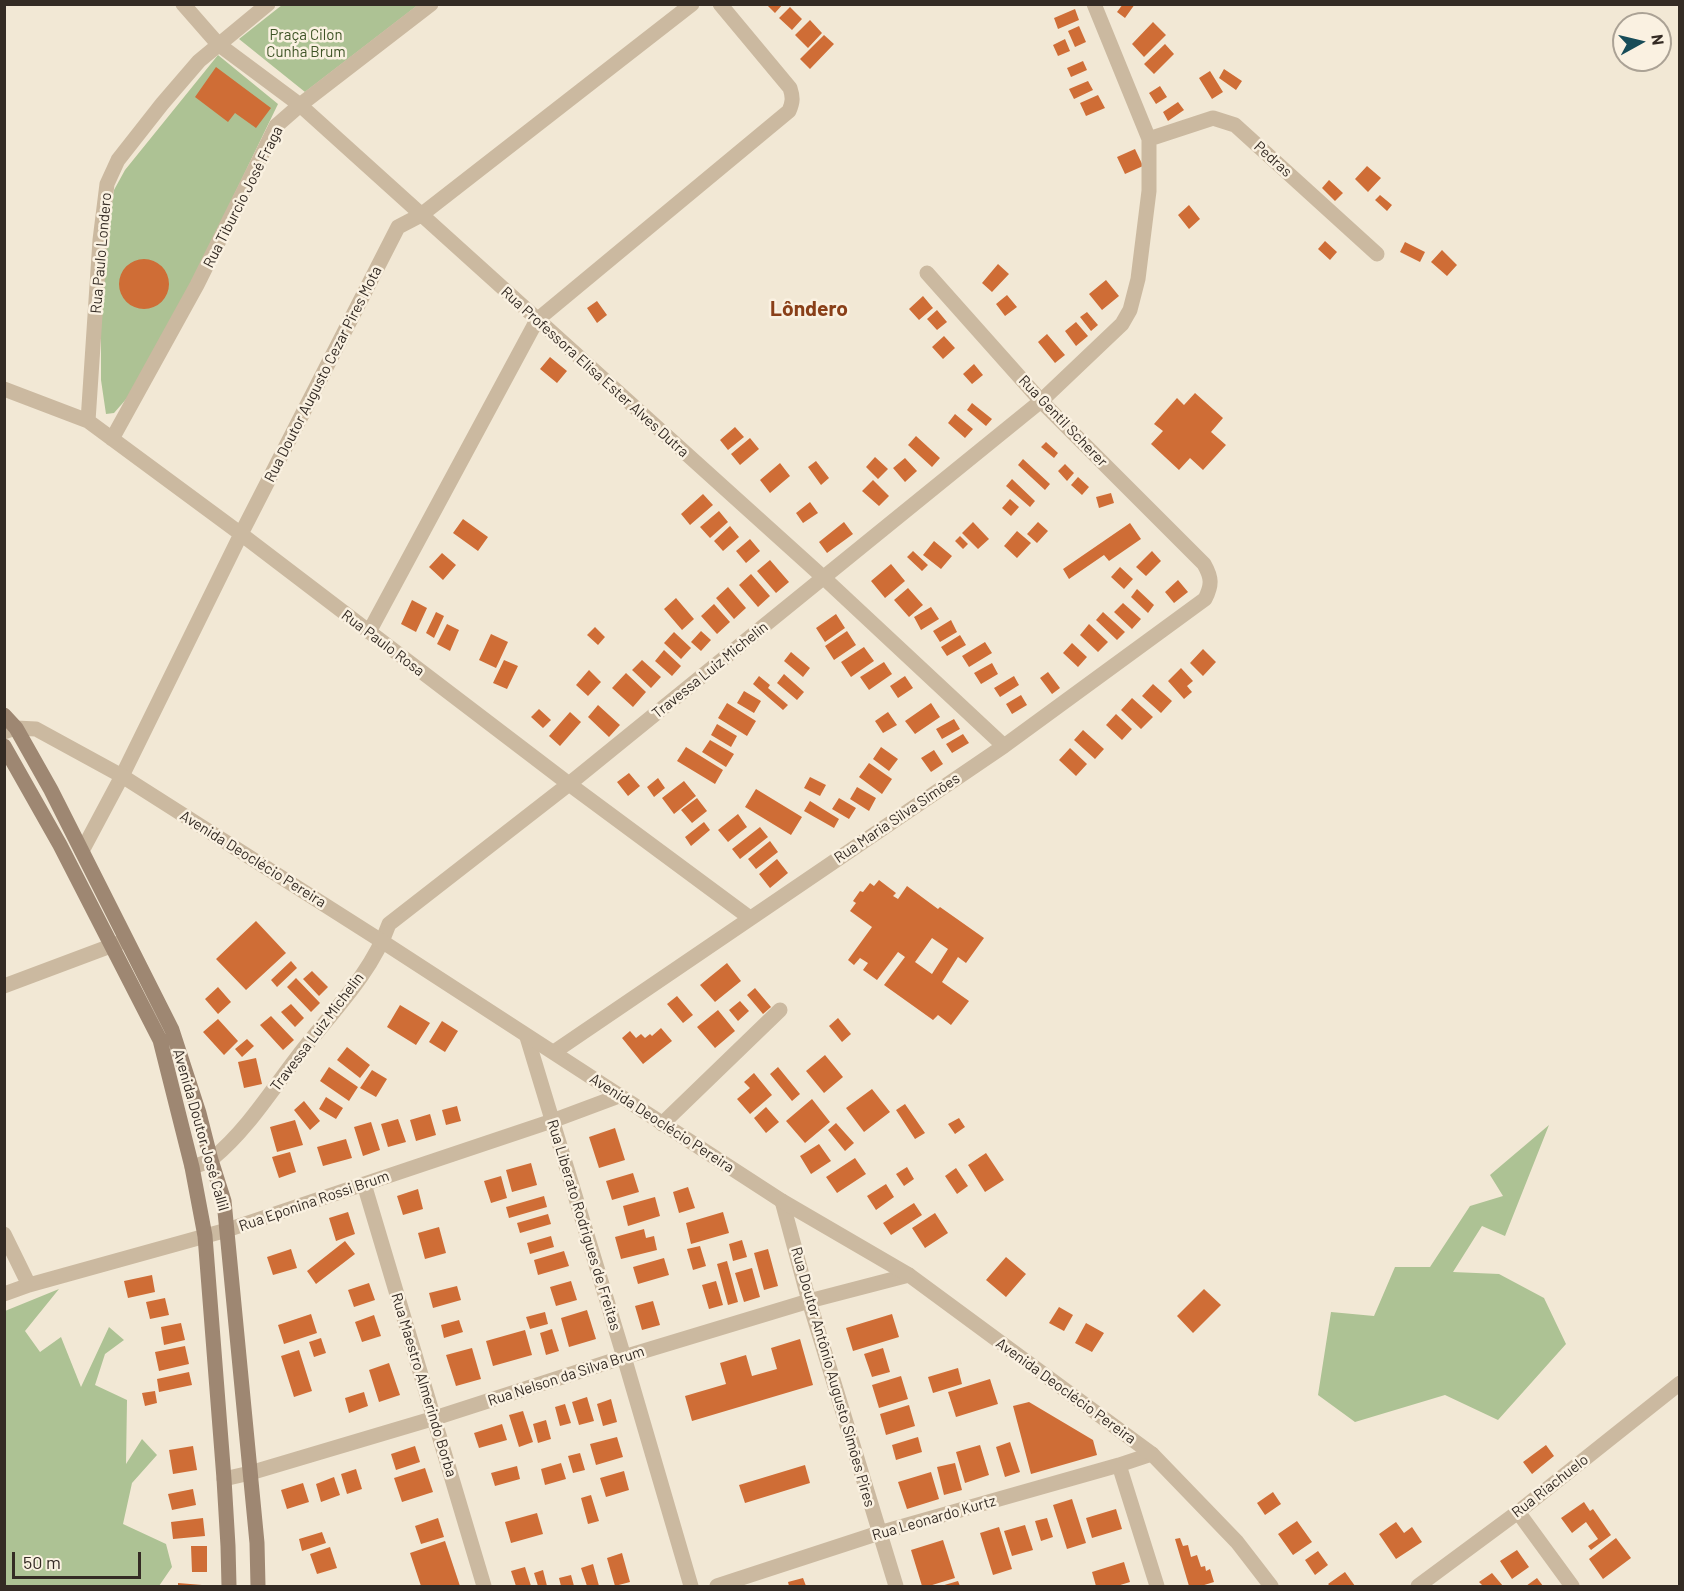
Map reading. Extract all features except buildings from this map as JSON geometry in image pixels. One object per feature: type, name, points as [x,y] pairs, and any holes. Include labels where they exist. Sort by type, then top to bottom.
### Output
[{"type":"main road","name":"Avenida Doutor José Callil","points":[[4,715],[8,734],[60,845],[160,1040],[192,1167],[205,1236],[224,1479],[229,1587]]},
{"type":"main road","name":"Avenida Doutor José Callil","points":[[8,734],[82,851],[127,940],[172,1030],[199,1113],[224,1201],[257,1543],[258,1587]]},
{"type":"street","name":"Rua Professora Elisa Ester Alves Dutra","points":[[183,4],[218,44],[300,105],[824,578],[1004,746]]},
{"type":"street","name":"Rua Paulo Londero","points":[[88,421],[100,240],[107,184],[118,160],[199,61],[268,4]]},
{"type":"street","name":"Rua Tiburcio José Fraga","points":[[112,439],[197,285],[276,126],[431,4]]},
{"type":"street","name":"Rua Doutor Augusto Cezar Pires Mota","points":[[82,851],[122,776],[241,534],[398,227],[421,215],[692,4]]},
{"type":"street","points":[[369,632],[537,320],[789,111],[793,96],[790,88],[720,4]]},
{"type":"street","points":[[1094,4],[1149,139]]},
{"type":"street","name":"Pedras","points":[[1149,139],[1213,118],[1235,125],[1377,254]]},
{"type":"street","name":"Travessa Luiz Michelin","points":[[192,1167],[211,1160],[252,1119],[299,1055],[345,1000],[382,942],[388,924],[569,784],[1041,401],[1122,324],[1130,310],[1136,287],[1149,191],[1149,139]]},
{"type":"street","name":"Rua Gentil Scherer","points":[[927,273],[1041,401],[1204,564]]},
{"type":"street","name":"Rua Paulo Rosa","points":[[4,389],[88,421],[750,918]]},
{"type":"street","name":"Rua Maria Silva Simões","points":[[554,1052],[1004,746],[1205,599],[1211,587],[1210,573],[1204,564]]},
{"type":"street","name":"Avenida Deoclécio Pereira","points":[[8,734],[36,729],[122,776],[527,1037],[554,1052],[782,1201],[909,1275],[1152,1454],[1236,1542],[1271,1587]]},
{"type":"street","points":[[4,986],[127,940]]},
{"type":"street","points":[[662,1124],[780,1010]]},
{"type":"street","name":"Rua Liberato Rodrigues de Freitas","points":[[527,1037],[691,1587]]},
{"type":"street","name":"Rua Eponina Rossi Brum","points":[[4,1294],[227,1230],[552,1121],[619,1096]]},
{"type":"street","name":"Rua Maestro Almerindo Borba","points":[[364,1184],[484,1587]]},
{"type":"street","name":"Rua Doutor Antônio Augusto Simões Pires","points":[[782,1201],[809,1301],[896,1587]]},
{"type":"street","points":[[4,1234],[29,1285]]},
{"type":"street","name":"Rua Nelson da Silva Brum","points":[[224,1479],[435,1418],[809,1301],[909,1275]]},
{"type":"street","name":"Rua Riachuelo","points":[[1418,1587],[1518,1512],[1680,1383]]},
{"type":"street","name":"Rua Leonardo Kurtz","points":[[717,1587],[879,1533],[1152,1454]]},
{"type":"street","points":[[1119,1465],[1157,1587]]},
{"type":"street","points":[[1518,1512],[1572,1587]]},
{"type":"green space","name":"Praça Cilon Cunha Brum","points":[[282,5],[418,5],[305,92],[239,39]]},
{"type":"green space","points":[[218,55],[278,104],[192,282],[128,397],[114,413],[106,414],[101,380],[101,274],[114,190],[125,170]]},
{"type":"green space","points":[[1549,1125],[1505,1236],[1482,1226],[1453,1272],[1499,1274],[1544,1298],[1566,1344],[1498,1420],[1445,1395],[1355,1422],[1318,1395],[1331,1312],[1374,1316],[1395,1267],[1430,1267],[1470,1206],[1503,1196],[1490,1175]]},
{"type":"green space","points":[[59,1289],[25,1331],[40,1352],[61,1337],[81,1387],[109,1327],[124,1340],[105,1354],[95,1385],[127,1400],[126,1464],[142,1439],[157,1455],[132,1483],[123,1524],[166,1544],[172,1567],[159,1586],[5,1586],[5,1311]]},
{"type":"district","name":"Lôndero","points":[[809,309]]}]
